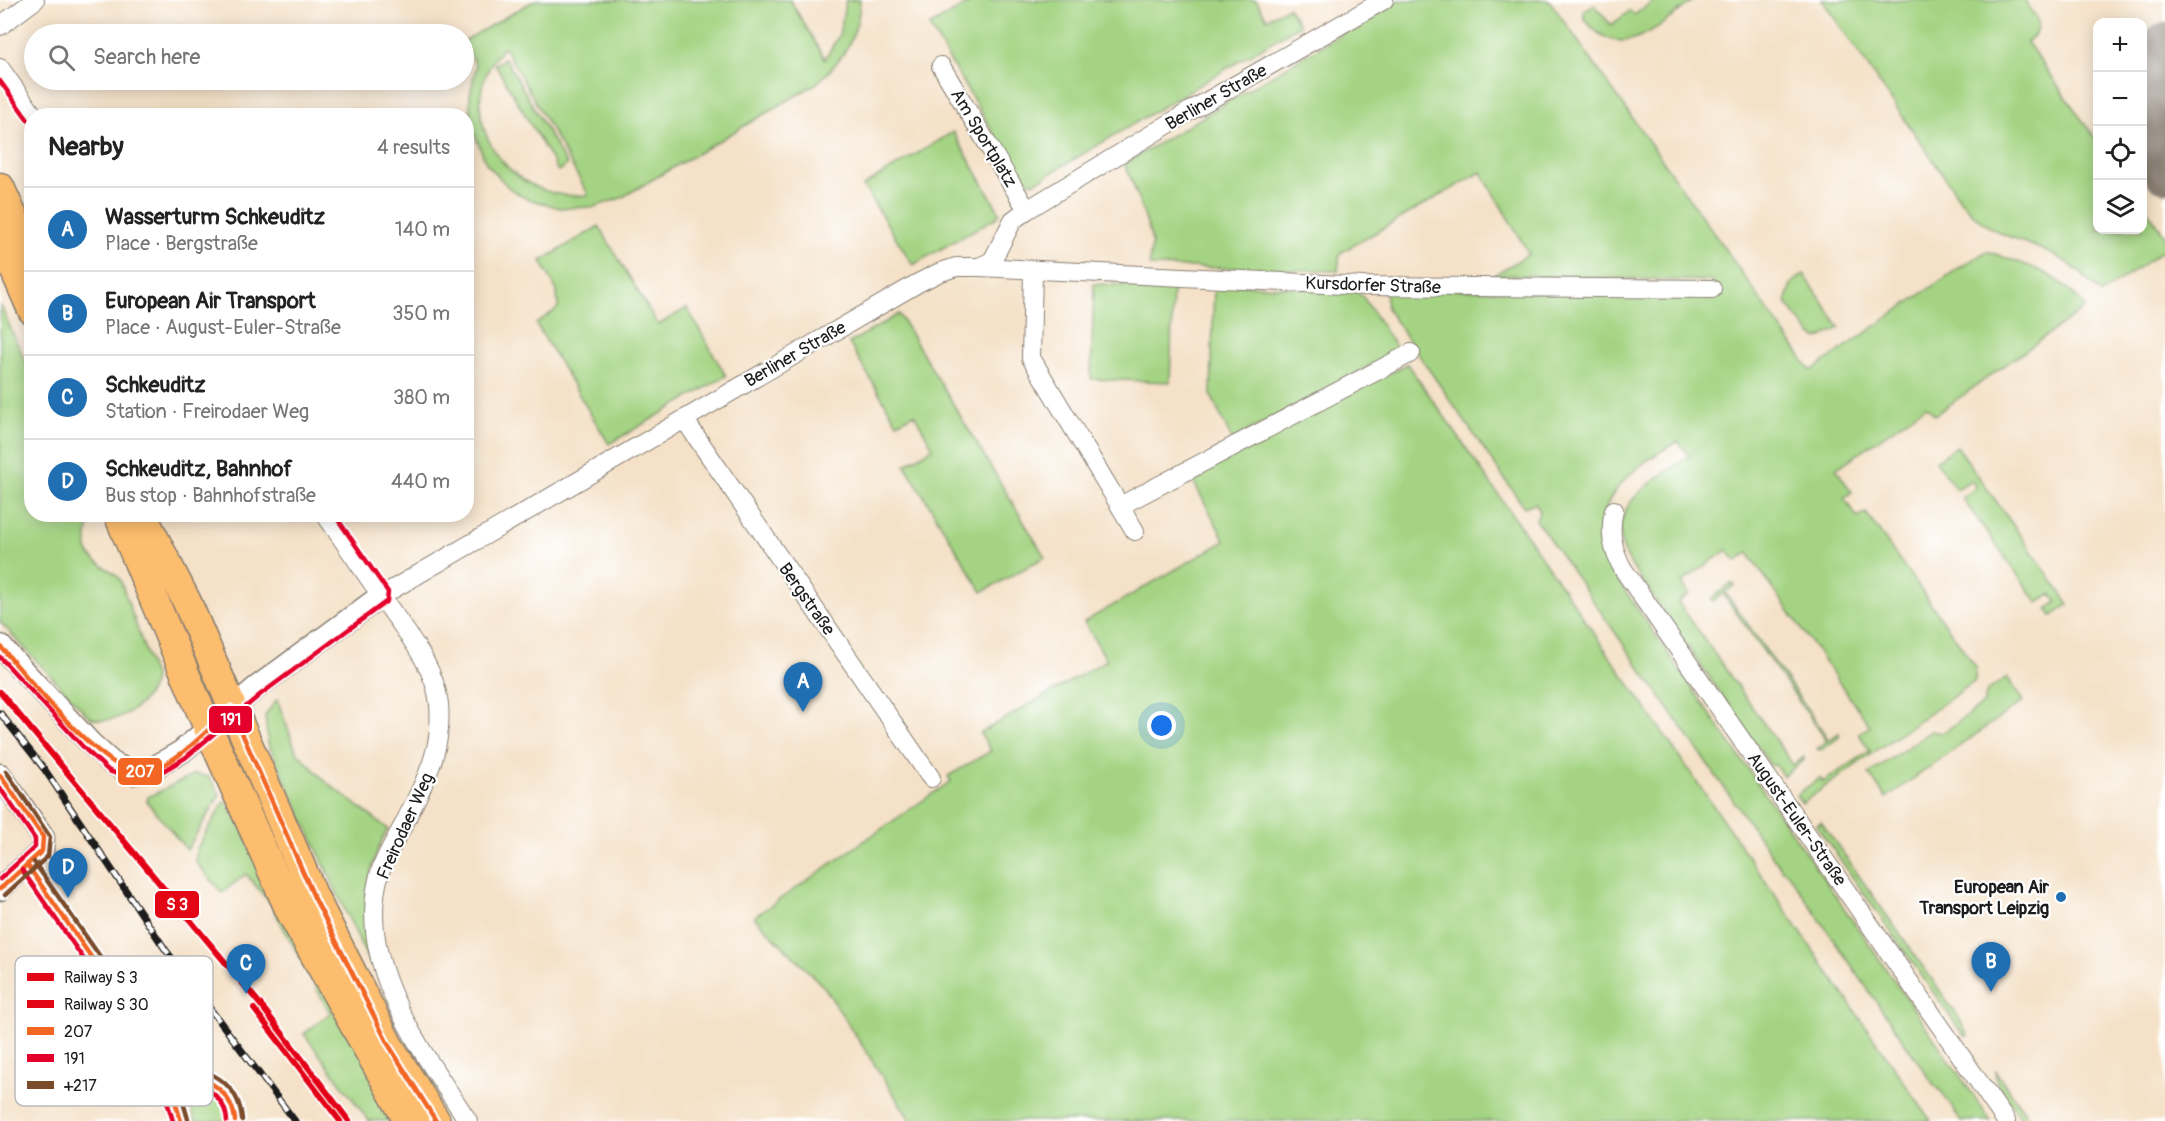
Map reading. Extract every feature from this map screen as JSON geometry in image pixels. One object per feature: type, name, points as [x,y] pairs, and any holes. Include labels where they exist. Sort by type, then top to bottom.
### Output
[{"type":"main road","points":[[0,187],[24,240]]},
{"type":"main road","points":[[0,237],[24,292]]},
{"type":"main road","points":[[121,522],[208,728],[291,913],[408,1121]]},
{"type":"main road","points":[[146,522],[187,602],[314,897],[388,1044],[436,1121]]},
{"type":"street","points":[[0,26],[35,0]]},
{"type":"street","name":"Berliner Straße","points":[[0,646],[91,744],[113,764],[134,773],[150,770],[169,761],[231,708],[381,596],[938,273],[956,267],[979,267],[992,261],[1013,220],[1027,210],[1190,111],[1384,0]]},
{"type":"street","name":"Am Sportplatz","points":[[941,66],[1027,210]]},
{"type":"street","points":[[0,68],[28,108]]},
{"type":"street","name":"Kursdorfer Straße","points":[[979,267],[1363,286],[1712,289]]},
{"type":"street","points":[[1033,271],[1031,358],[1135,531]]},
{"type":"street","points":[[1120,506],[1411,353]]},
{"type":"street","name":"Bergstraße","points":[[684,419],[931,778]]},
{"type":"street","name":"August-Euler-Straße","points":[[1614,510],[1611,538],[1614,553],[1623,569],[2006,1121]]},
{"type":"street","name":"Freirodaer Weg","points":[[331,522],[431,675],[439,702],[439,730],[428,778],[380,872],[374,914],[384,975],[394,1001],[468,1121]]},
{"type":"street","points":[[0,775],[43,837],[42,851],[0,889]]},
{"type":"green space","points":[[535,0],[790,0],[825,59],[839,35],[846,0],[860,0],[856,25],[847,47],[834,66],[816,84],[621,198],[594,207],[560,208],[525,198],[509,188],[486,163],[474,133],[474,108],[470,108],[470,95],[471,90],[474,90],[476,66],[474,35]],"holes":[[[504,47],[588,195],[559,194],[532,185],[510,169],[493,149],[483,125],[480,99],[487,72]]]},
{"type":"green space","points":[[975,0],[1256,0],[1267,19],[1288,7],[1300,25],[1034,183],[1022,180],[929,26]]},
{"type":"green space","points":[[1398,0],[1549,0],[1811,371],[1987,251],[2042,271],[2065,286],[2085,308],[1935,415],[1926,406],[1836,469],[1852,492],[1844,498],[1858,518],[1866,513],[1976,667],[1975,681],[1802,803],[1796,795],[1820,778],[1823,782],[1870,751],[1859,734],[1870,726],[1748,553],[1736,561],[1727,550],[1682,582],[1689,594],[1678,602],[1793,765],[1804,757],[1804,760],[1783,776],[1774,764],[1771,766],[1631,565],[1622,545],[1620,528],[1624,514],[1632,500],[1644,488],[1689,456],[1678,441],[1630,475],[1608,502],[1602,519],[1600,538],[1603,559],[1991,1121],[1961,1121],[1941,1091],[1934,1085],[1787,872],[1782,870],[1536,520],[1540,510],[1535,503],[1524,507],[1387,309],[1385,288],[1718,296],[1712,281],[1494,275],[1529,254],[1481,172],[1340,253],[1338,271],[1150,266],[1152,243],[1144,215],[1124,164]]},
{"type":"green space","points":[[1655,0],[1694,0],[1653,30],[1625,41],[1611,40],[1598,32],[1584,18],[1584,10],[1594,5],[1611,25],[1630,11],[1634,15]]},
{"type":"green space","points":[[1822,0],[2024,0],[2038,22],[2037,31],[2027,42],[2093,135],[2093,234],[2147,234],[2147,210],[2165,236],[2165,249],[2101,294],[2074,267],[2049,252],[2008,236],[1983,223],[1960,199]]},
{"type":"green space","points":[[505,58],[567,165],[558,171],[495,64]]},
{"type":"green space","points":[[953,132],[1000,213],[997,217],[913,265],[863,186]]},
{"type":"green space","points":[[599,226],[658,325],[687,308],[726,376],[609,444],[536,324],[558,308],[557,291],[541,261]]},
{"type":"green space","points":[[1804,274],[1840,328],[1818,339],[1811,335],[1786,303],[1791,284]]},
{"type":"green space","points":[[1094,284],[1173,287],[1170,382],[1091,379]]},
{"type":"green space","points":[[1214,284],[1353,290],[1363,297],[1396,347],[1394,353],[1232,440],[1211,395]]},
{"type":"green space","points":[[0,304],[24,359],[24,522],[89,522],[87,548],[92,558],[120,579],[154,676],[152,686],[140,704],[131,711],[110,719],[99,720],[89,717],[0,622]]},
{"type":"green space","points":[[899,314],[1045,557],[982,592],[905,465],[933,448],[914,414],[897,423],[849,343]]},
{"type":"green space","points":[[1407,364],[1931,1121],[911,1121],[825,988],[754,917],[951,781],[948,776],[991,751],[980,733],[1107,660],[1084,622],[1225,541],[1191,477]]},
{"type":"green space","points":[[1957,446],[2069,604],[2052,616],[2047,609],[2057,602],[2052,594],[2038,603],[1962,498],[1976,488],[1971,480],[1956,490],[1936,461]]},
{"type":"green space","points":[[1731,583],[1735,585],[1725,592],[1829,740],[1839,733],[1839,737],[1821,750],[1817,749],[1827,741],[1723,594],[1713,601],[1711,599]]},
{"type":"green space","points":[[2007,677],[2023,701],[1886,798],[1869,774],[1931,731],[1943,733],[1984,703],[1987,691]]},
{"type":"green space","points":[[277,699],[296,751],[326,782],[388,829],[374,861],[367,894],[366,928],[369,962],[268,743],[265,716]]},
{"type":"green space","points":[[195,774],[209,777],[220,794],[187,850],[147,802],[148,797]]},
{"type":"green space","points":[[224,802],[227,802],[400,1121],[369,1121],[304,1034],[330,1013],[270,903],[246,874],[222,893],[195,861],[197,848]]},
{"type":"green space","points":[[1821,822],[1957,1015],[1968,1036],[1964,1036],[1816,825]]},
{"type":"green space","points":[[1995,1070],[2031,1121],[2023,1121],[1997,1084]]},
{"type":"green space","points":[[213,1096],[223,1100],[228,1111],[225,1121],[195,1121],[191,1106],[213,1106]]},
{"type":"taxiway","points":[[2165,45],[2156,60],[2148,91],[2153,139],[2165,170]]},
{"type":"railway","points":[[0,713],[45,770],[170,956]]},
{"type":"railway","points":[[213,1013],[295,1121]]},
{"type":"transit line","name":"191","points":[[0,81],[24,114]]},
{"type":"transit line","name":"191","points":[[0,657],[86,750],[109,771],[135,780],[153,777],[185,758],[261,694],[387,601],[388,592],[340,522]]},
{"type":"transit line","name":"207","points":[[0,646],[45,698],[85,739],[123,768],[138,772],[163,765],[188,748],[231,708],[314,897],[388,1044],[436,1121]]},
{"type":"transit line","points":[[0,692],[260,1004],[349,1121]]},
{"type":"transit line","name":"+217","points":[[5,895],[48,856],[50,837],[6,771]]},
{"type":"transit line","name":"207","points":[[0,775],[43,837],[42,851],[0,889]]},
{"type":"transit line","name":"191","points":[[0,788],[35,839],[35,847],[0,879]]},
{"type":"transit line","name":"+217","points":[[34,862],[100,956]]},
{"type":"transit line","name":"207","points":[[28,866],[90,956]]},
{"type":"transit line","name":"191","points":[[22,870],[82,956]]},
{"type":"transit line","points":[[254,1009],[340,1121]]},
{"type":"transit line","name":"+217","points":[[213,1075],[234,1093],[242,1120]]},
{"type":"transit line","name":"207","points":[[213,1084],[226,1097],[235,1121]]},
{"type":"transit line","name":"191","points":[[213,1094],[225,1109],[227,1121]]},
{"type":"transit line","name":"191","points":[[168,1106],[173,1121]]},
{"type":"transit line","name":"207","points":[[176,1106],[181,1121]]},
{"type":"transit line","name":"+217","points":[[184,1106],[188,1119]]},
{"type":"place","name":"Wasserturm Schkeuditz","points":[[803,712]]},
{"type":"place","name":"European Air Transport Leipzig","points":[[2061,897]]},
{"type":"place","name":"Schkeuditz, Bahnhof","points":[[68,898]]},
{"type":"place","name":"European Air Transport","points":[[1991,992]]},
{"type":"place","name":"Schkeuditz","points":[[246,994]]}]
